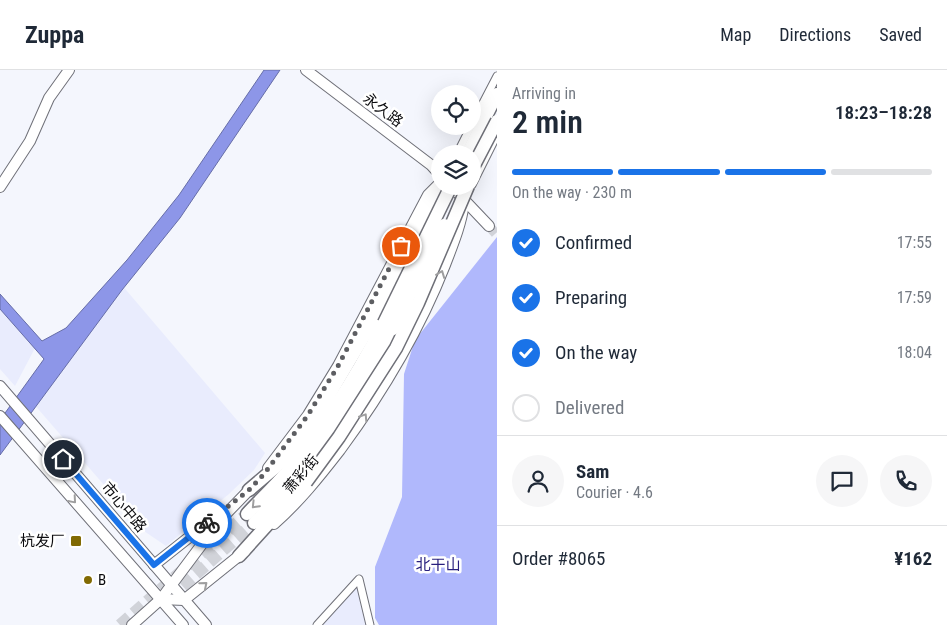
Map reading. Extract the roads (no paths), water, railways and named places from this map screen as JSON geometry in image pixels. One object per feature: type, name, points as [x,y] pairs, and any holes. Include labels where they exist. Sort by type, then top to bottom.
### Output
[{"type":"highway","points":[[481,131],[497,94]]},
{"type":"highway","points":[[481,131],[497,120]]},
{"type":"highway","points":[[249,490],[276,467],[322,409],[376,316],[417,230],[438,195]]},
{"type":"highway","points":[[250,518],[290,485],[326,440],[362,386],[447,195]]},
{"type":"highway","points":[[388,326],[464,195]]},
{"type":"highway","points":[[239,556],[306,482],[339,437],[396,348],[418,303],[465,195]]},
{"type":"main road","points":[[0,187],[30,140],[49,98],[69,70]]},
{"type":"main road","name":"永久路","points":[[306,70],[431,166]]},
{"type":"main road","points":[[468,145],[497,87]]},
{"type":"main road","points":[[481,155],[497,120]]},
{"type":"main road","name":"萧彩街","points":[[132,625],[161,599],[172,586],[220,520],[264,474],[308,415],[333,374],[431,192]]},
{"type":"main road","points":[[459,195],[488,226]]},
{"type":"main road","name":"萧彩街","points":[[184,600],[239,556],[289,511],[314,484],[362,420],[409,342],[434,292],[461,222],[466,195]]},
{"type":"main road","name":"市心中路","points":[[0,386],[206,625]]},
{"type":"main road","points":[[0,416],[183,625]]},
{"type":"main road","name":"萧彩街","points":[[154,565],[249,490]]},
{"type":"main road","points":[[161,599],[184,600]]},
{"type":"street","points":[[481,131],[497,76]]},
{"type":"street","points":[[466,145],[477,135]]},
{"type":"street","points":[[318,625],[359,579],[370,625]]},
{"type":"tunnel","points":[[489,226],[497,235]]},
{"type":"tunnel","points":[[120,625],[247,514]]},
{"type":"tunnel","points":[[169,598],[254,523]]},
{"type":"place","name":"杭发厂","points":[[76,541]]},
{"type":"place","name":"B","points":[[88,580]]},
{"type":"park label","name":"北干山","points":[[438,565]]}]
